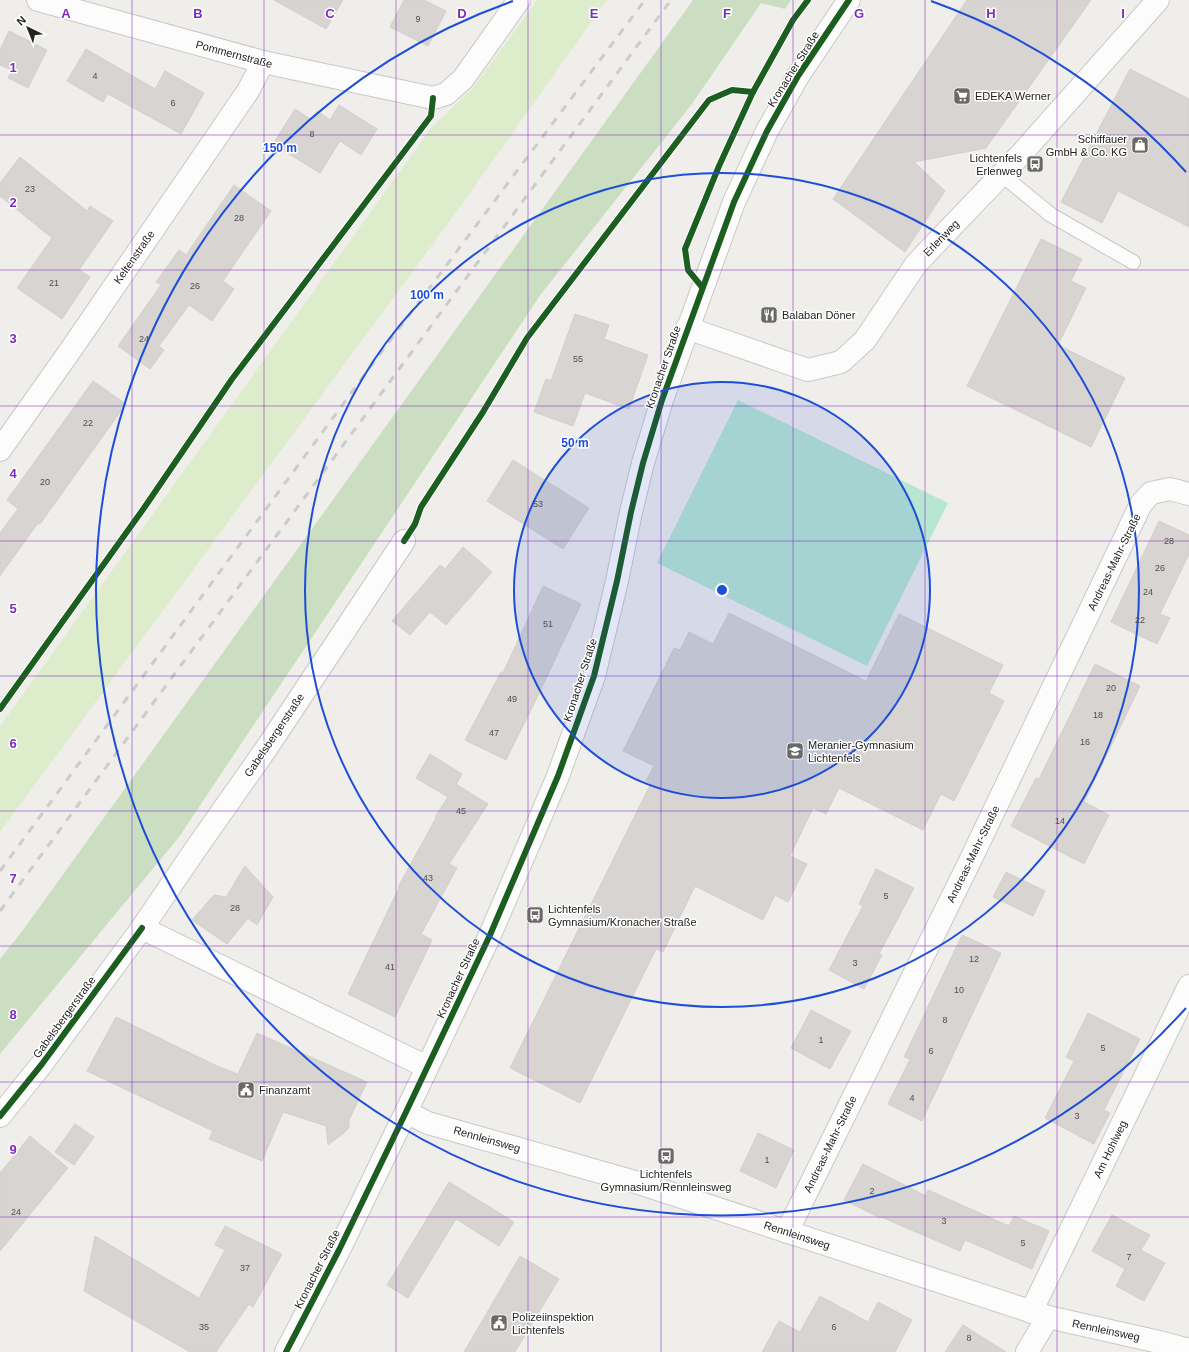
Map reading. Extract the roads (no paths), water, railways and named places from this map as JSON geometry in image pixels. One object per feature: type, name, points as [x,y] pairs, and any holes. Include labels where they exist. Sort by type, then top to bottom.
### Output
[{"type":"street","name":"Pommernstraße","points":[[38,0],[263,62],[432,98],[446,94],[463,79],[519,0]]},
{"type":"street","name":"Kronacher Straße","points":[[286,1352],[339,1250],[490,935],[558,776],[594,676],[606,630],[643,463],[662,400],[734,202],[767,130],[798,76],[849,0]]},
{"type":"street","name":"Erlenweg","points":[[687,328],[808,370],[841,362],[865,340],[916,264],[1023,152],[1158,0]]},
{"type":"street","name":"Keltenstraße","points":[[0,450],[81,335],[248,91],[263,62]]},
{"type":"street","name":"Andreas-Mahr-Straße","points":[[787,1232],[969,863],[1141,504],[1151,493],[1179,491]]},
{"type":"street","name":"Gabelsbergerstraße","points":[[0,1116],[42,1064],[142,928],[266,750],[404,541]]},
{"type":"street","points":[[142,928],[426,1067]]},
{"type":"street","name":"Am Hohlweg","points":[[1027,1352],[1039,1314],[1189,986]]},
{"type":"street","name":"Rennleinsweg","points":[[406,1112],[428,1122],[642,1184],[1039,1314],[1189,1350]]},
{"type":"lane","points":[[1001,174],[1050,215],[1133,262]]},
{"type":"railway","points":[[0,871],[374,362],[645,0]]},
{"type":"railway","points":[[0,911],[671,0]]},
{"type":"place","name":"EDEKA Werner","points":[[962,96]]},
{"type":"place","name":"Schiffauer GmbH & Co. KG","points":[[1140,145]]},
{"type":"place","name":"Lichtenfels Erlenweg","points":[[1035,164]]},
{"type":"place","name":"Balaban Döner","points":[[769,315]]},
{"type":"place","name":"Meranier-Gymnasium Lichtenfels","points":[[795,751]]},
{"type":"place","name":"Lichtenfels Gymnasium/Kronacher Straße","points":[[535,915]]},
{"type":"place","name":"Finanzamt","points":[[246,1090]]},
{"type":"place","name":"Lichtenfels Gymnasium/Rennleinsweg","points":[[666,1156]]},
{"type":"place","name":"Polizeiinspektion Lichtenfels","points":[[499,1323]]}]
